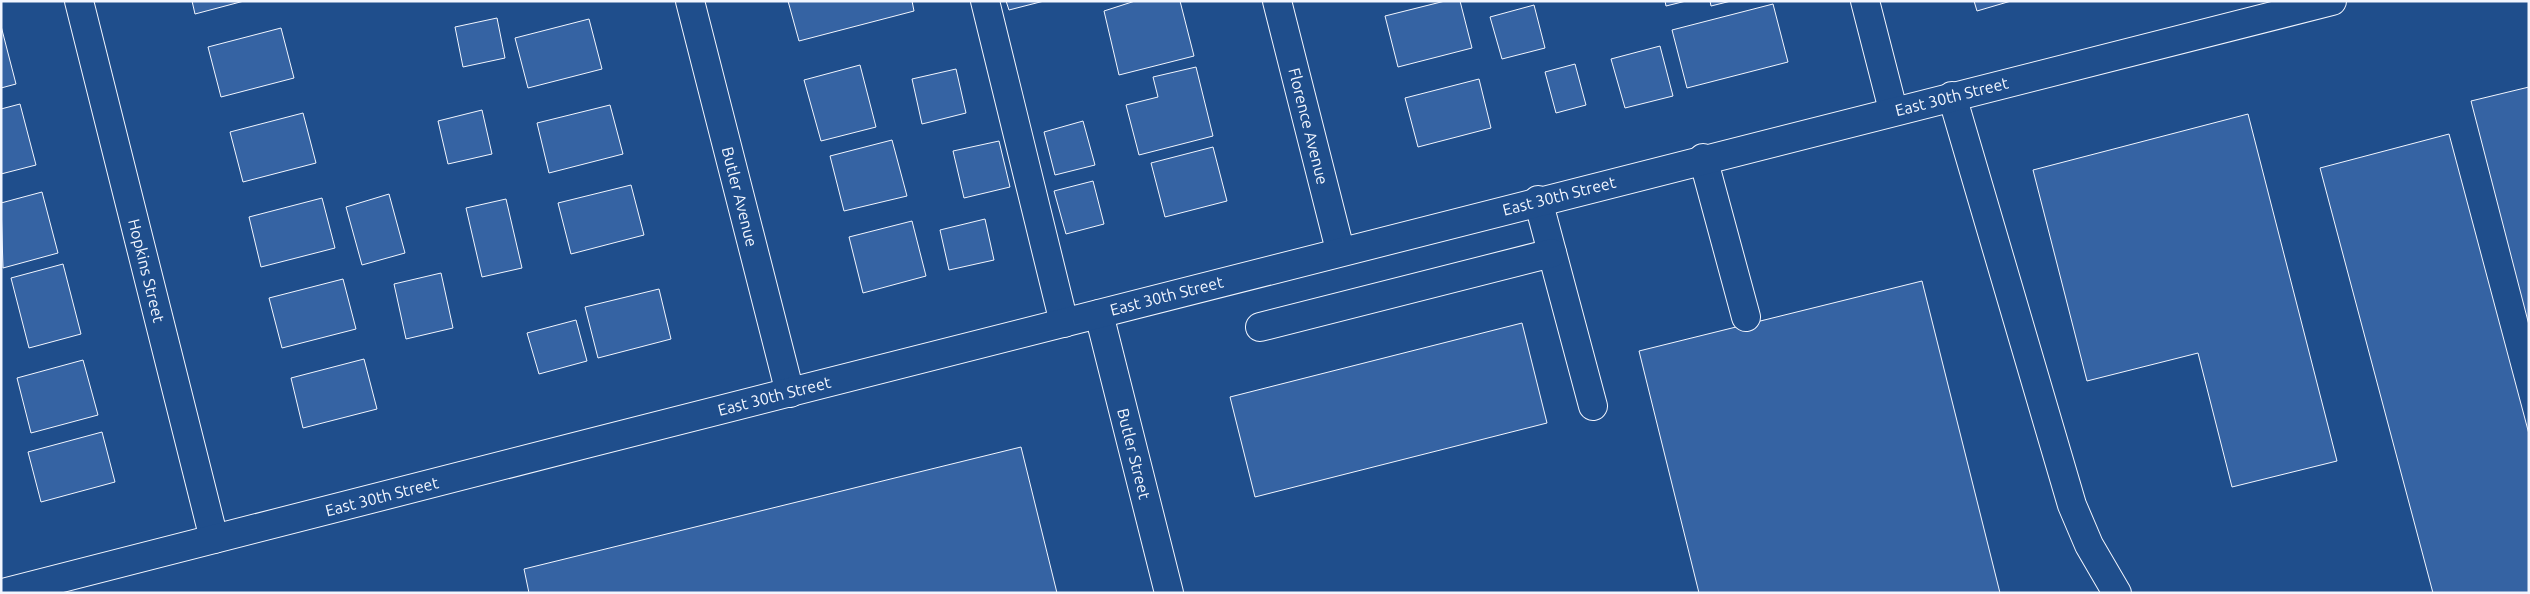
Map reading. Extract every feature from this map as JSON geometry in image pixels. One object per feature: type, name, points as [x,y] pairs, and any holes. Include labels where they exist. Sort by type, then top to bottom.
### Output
[{"type":"street","name":"Hopkins Street","points":[[79,1],[214,539]]},
{"type":"street","name":"Butler Avenue","points":[[690,1],[790,393]]},
{"type":"street","points":[[985,1],[1064,323]]},
{"type":"street","name":"Florence Avenue","points":[[1277,1],[1340,250]]},
{"type":"street","points":[[1865,1],[1893,110]]},
{"type":"street","name":"East 30th Street","points":[[3,593],[1064,323],[1340,250],[2332,1]]},
{"type":"street","points":[[1952,96],[2072,505],[2089,545],[2117,593]]},
{"type":"street","points":[[1703,158],[1746,318]]},
{"type":"street","points":[[1538,200],[1593,406]]},
{"type":"street","points":[[1260,327],[1552,253]]},
{"type":"street","name":"Butler Street","points":[[1099,314],[1169,593]]},
{"type":"building","points":[[192,1],[244,1],[195,14]]},
{"type":"building","points":[[788,1],[912,1],[914,11],[799,41]]},
{"type":"building","points":[[1006,1],[1044,1],[1009,10]]},
{"type":"building","points":[[1135,1],[1180,1],[1194,56],[1119,75],[1104,11]]},
{"type":"building","points":[[1445,1],[1460,1],[1472,48],[1398,67],[1385,16]]},
{"type":"building","points":[[1665,1],[1686,1],[1666,6]]},
{"type":"building","points":[[1710,1],[1731,1],[1711,6]]},
{"type":"building","points":[[1974,1],[2011,1],[1977,11]]},
{"type":"building","points":[[1773,4],[1788,62],[1687,88],[1672,30]]},
{"type":"building","points":[[1534,5],[1545,48],[1502,59],[1490,17]]},
{"type":"building","points":[[497,18],[505,58],[463,67],[455,27]]},
{"type":"building","points":[[589,19],[602,69],[528,88],[515,38]]},
{"type":"building","points":[[1,26],[16,84],[1,88]]},
{"type":"building","points":[[281,28],[294,78],[221,97],[208,47]]},
{"type":"building","points":[[1660,46],[1673,96],[1625,108],[1611,59]]},
{"type":"building","points":[[1575,64],[1586,105],[1556,113],[1545,72]]},
{"type":"building","points":[[860,65],[876,127],[821,141],[804,80]]},
{"type":"building","points":[[1196,67],[1213,136],[1139,155],[1126,105],[1158,97],[1153,77]]},
{"type":"building","points":[[956,69],[966,113],[922,124],[912,79]]},
{"type":"building","points":[[1479,79],[1491,128],[1418,147],[1405,98]]},
{"type":"building","points":[[2529,87],[2529,325],[2471,101]]},
{"type":"building","points":[[20,104],[36,165],[1,174],[1,109]]},
{"type":"building","points":[[610,105],[623,154],[549,173],[537,123]]},
{"type":"building","points":[[482,110],[492,154],[448,164],[438,121]]},
{"type":"building","points":[[303,113],[316,163],[243,182],[230,132]]},
{"type":"building","points":[[2248,114],[2337,461],[2232,487],[2198,353],[2087,381],[2033,170]]},
{"type":"building","points":[[1083,121],[1095,165],[1055,175],[1044,132]]},
{"type":"building","points":[[2449,134],[2529,434],[2529,593],[2433,593],[2320,168]]},
{"type":"building","points":[[892,140],[907,196],[844,211],[830,156]]},
{"type":"building","points":[[999,141],[1010,187],[964,198],[953,151]]},
{"type":"building","points":[[1213,147],[1227,201],[1165,217],[1151,163]]},
{"type":"building","points":[[1093,181],[1104,224],[1066,234],[1054,191]]},
{"type":"building","points":[[631,185],[644,235],[571,254],[558,203]]},
{"type":"building","points":[[42,192],[58,253],[3,268],[1,203]]},
{"type":"building","points":[[389,194],[405,253],[362,265],[346,207]]},
{"type":"building","points":[[322,198],[335,248],[261,267],[249,217]]},
{"type":"building","points":[[506,199],[522,268],[482,277],[466,208]]},
{"type":"building","points":[[985,219],[994,260],[949,270],[940,230]]},
{"type":"building","points":[[912,221],[926,276],[863,293],[849,237]]},
{"type":"building","points":[[63,264],[81,334],[29,348],[11,278]]},
{"type":"building","points":[[441,273],[453,328],[406,339],[394,284]]},
{"type":"building","points":[[343,279],[356,329],[282,348],[269,298]]},
{"type":"building","points":[[1922,281],[2000,593],[1699,593],[1639,351]]},
{"type":"building","points":[[659,289],[671,339],[598,358],[585,307]]},
{"type":"building","points":[[576,320],[587,361],[539,374],[527,333]]},
{"type":"building","points":[[1522,323],[1547,423],[1255,497],[1230,397]]},
{"type":"building","points":[[364,359],[377,409],[303,428],[291,378]]},
{"type":"building","points":[[83,360],[98,415],[31,433],[17,378]]},
{"type":"building","points":[[102,432],[115,482],[41,502],[28,452]]},
{"type":"building","points":[[1021,447],[1057,593],[529,593],[524,569]]}]
